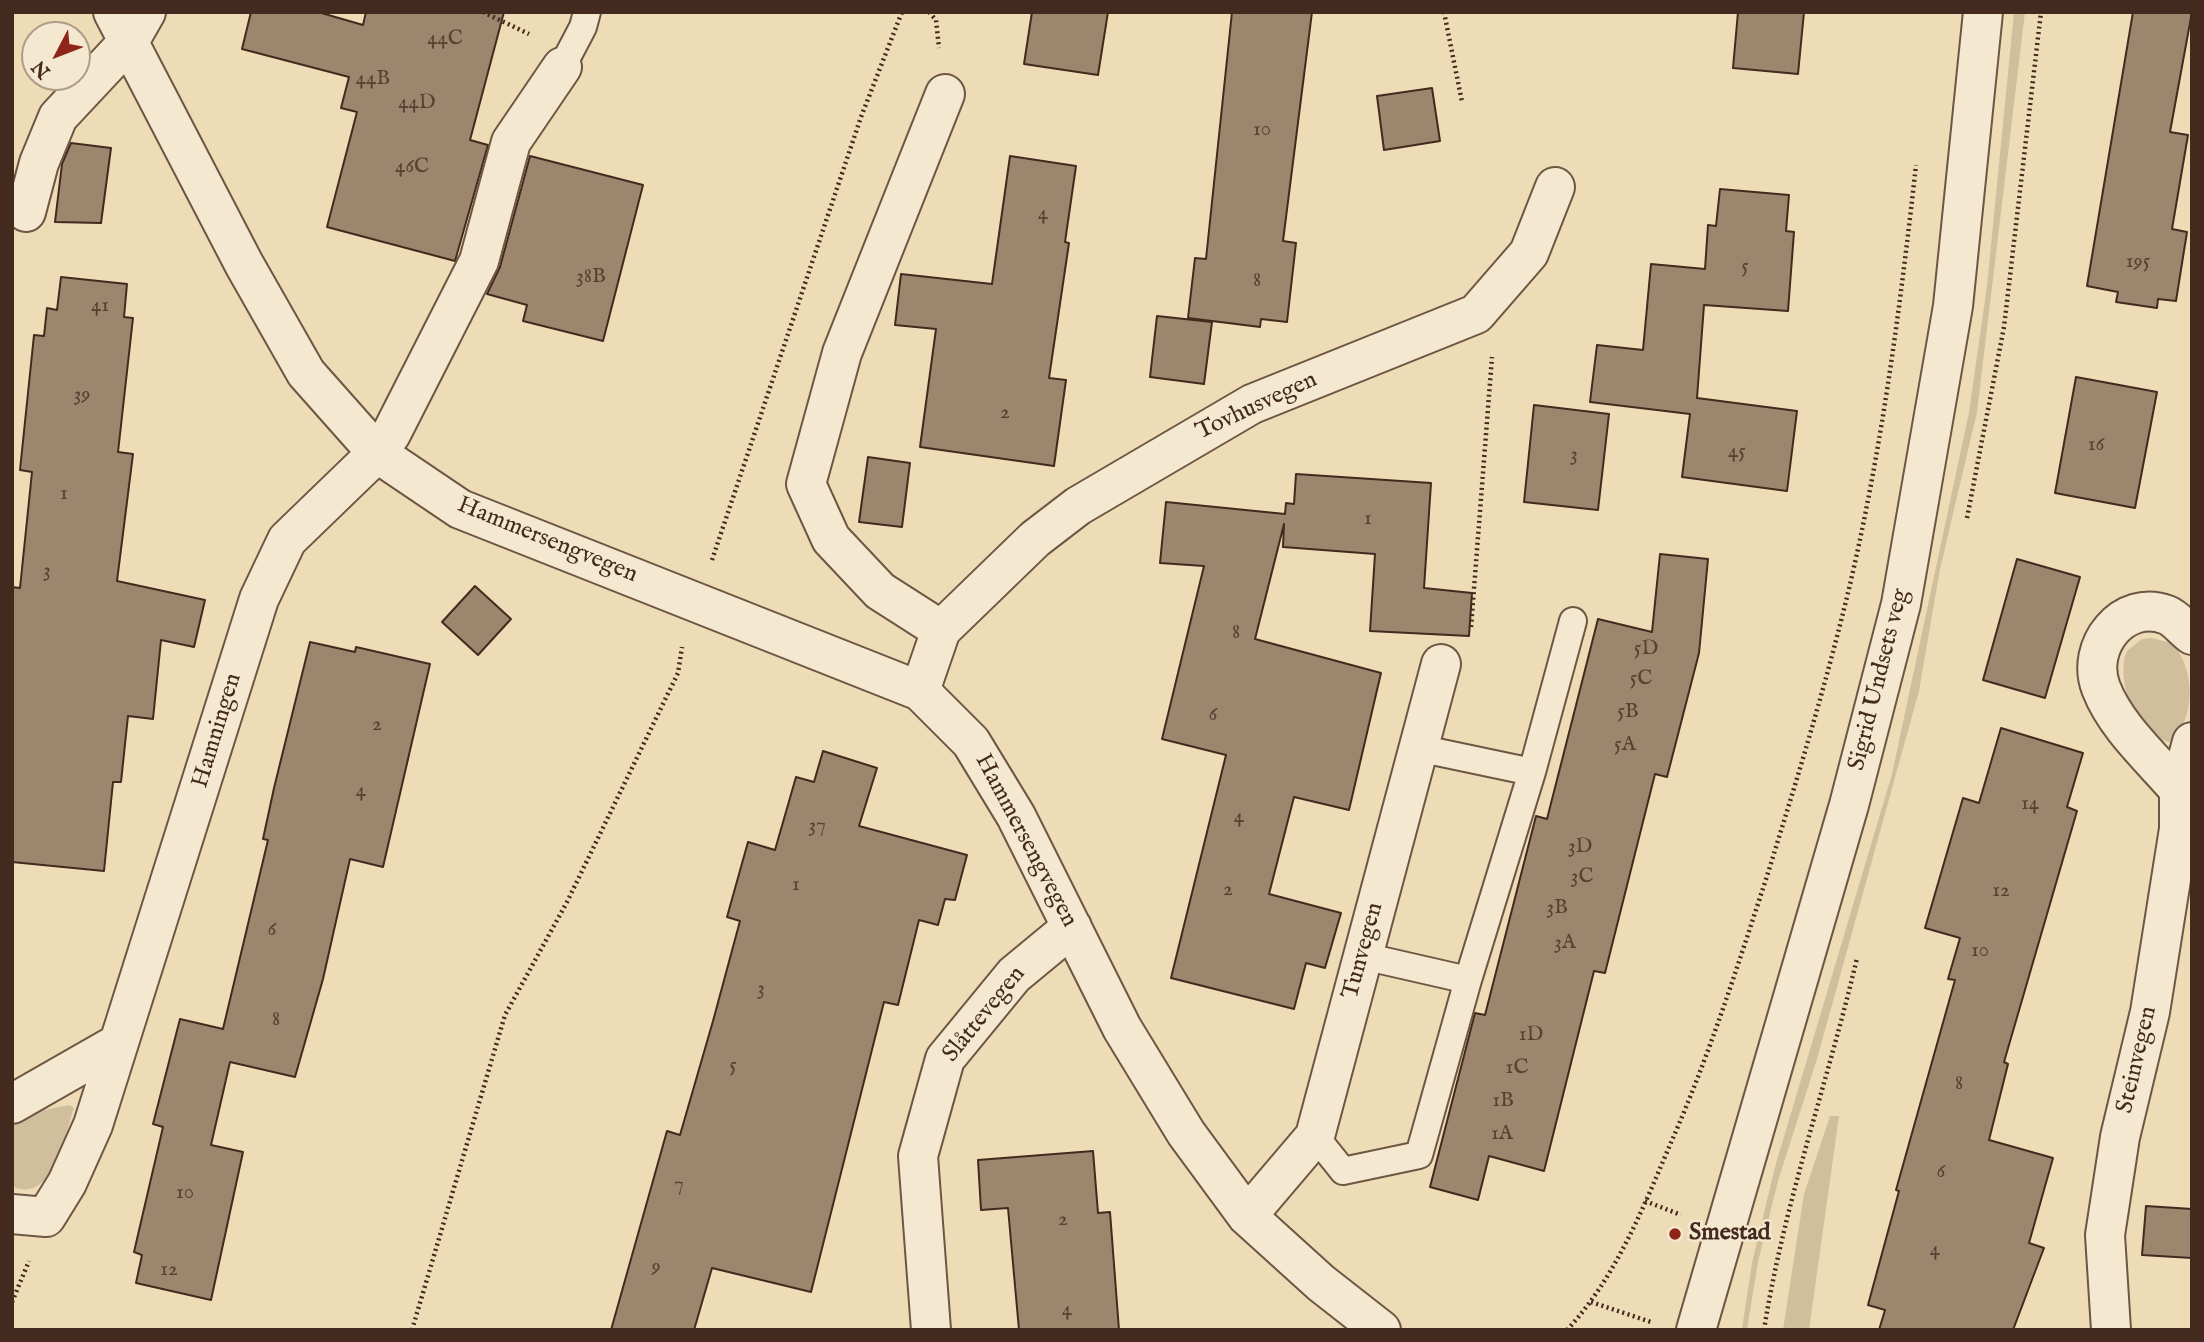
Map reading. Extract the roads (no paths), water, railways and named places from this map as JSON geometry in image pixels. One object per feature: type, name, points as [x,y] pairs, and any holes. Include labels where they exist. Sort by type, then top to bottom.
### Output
[{"type":"street","name":"Sigrid Undsets veg","points":[[1696,1330],[1849,806],[1901,604],[1953,306],[1983,12]]},
{"type":"street","name":"Hammersengvegen","points":[[26,212],[39,163],[58,117],[130,22],[244,264],[306,373],[377,453],[460,509],[920,691],[971,742],[1016,816],[1122,1028],[1185,1133],[1247,1216],[1321,1283],[1381,1330]]},
{"type":"street","points":[[377,453],[391,433],[479,261],[511,142],[562,67]]},
{"type":"street","points":[[942,630],[880,591],[831,539],[806,484],[842,354],[945,94]]},
{"type":"street","name":"Tovhusvegen","points":[[920,691],[942,630],[1035,539],[1078,506],[1128,474],[1252,404],[1476,314],[1529,253],[1555,187]]},
{"type":"street","name":"Hamningen","points":[[12,1214],[46,1217],[67,1183],[93,1125],[259,599],[287,540],[377,453]]},
{"type":"street","points":[[2185,792],[2113,714],[2099,685],[2097,657],[2106,636],[2121,619],[2143,611],[2168,615],[2192,635]]},
{"type":"street","name":"Tunvegen","points":[[1247,1216],[1315,1136],[1441,664]]},
{"type":"street","name":"Steinvegen","points":[[2111,1330],[2105,1235],[2120,1137],[2150,1012],[2192,742]]},
{"type":"street","name":"Slåttevegen","points":[[931,1330],[918,1156],[945,1059],[1014,975],[1072,927]]},
{"type":"street","points":[[12,1104],[117,1044]]},
{"type":"lane","points":[[562,67],[583,27],[587,12]]},
{"type":"lane","points":[[1315,1136],[1343,1171],[1419,1155],[1468,980],[1532,772],[1573,621]]},
{"type":"lane","points":[[1418,748],[1532,772]]},
{"type":"lane","points":[[1363,956],[1468,980]]},
{"type":"place","name":"Smestad","points":[[1675,1234]]}]
